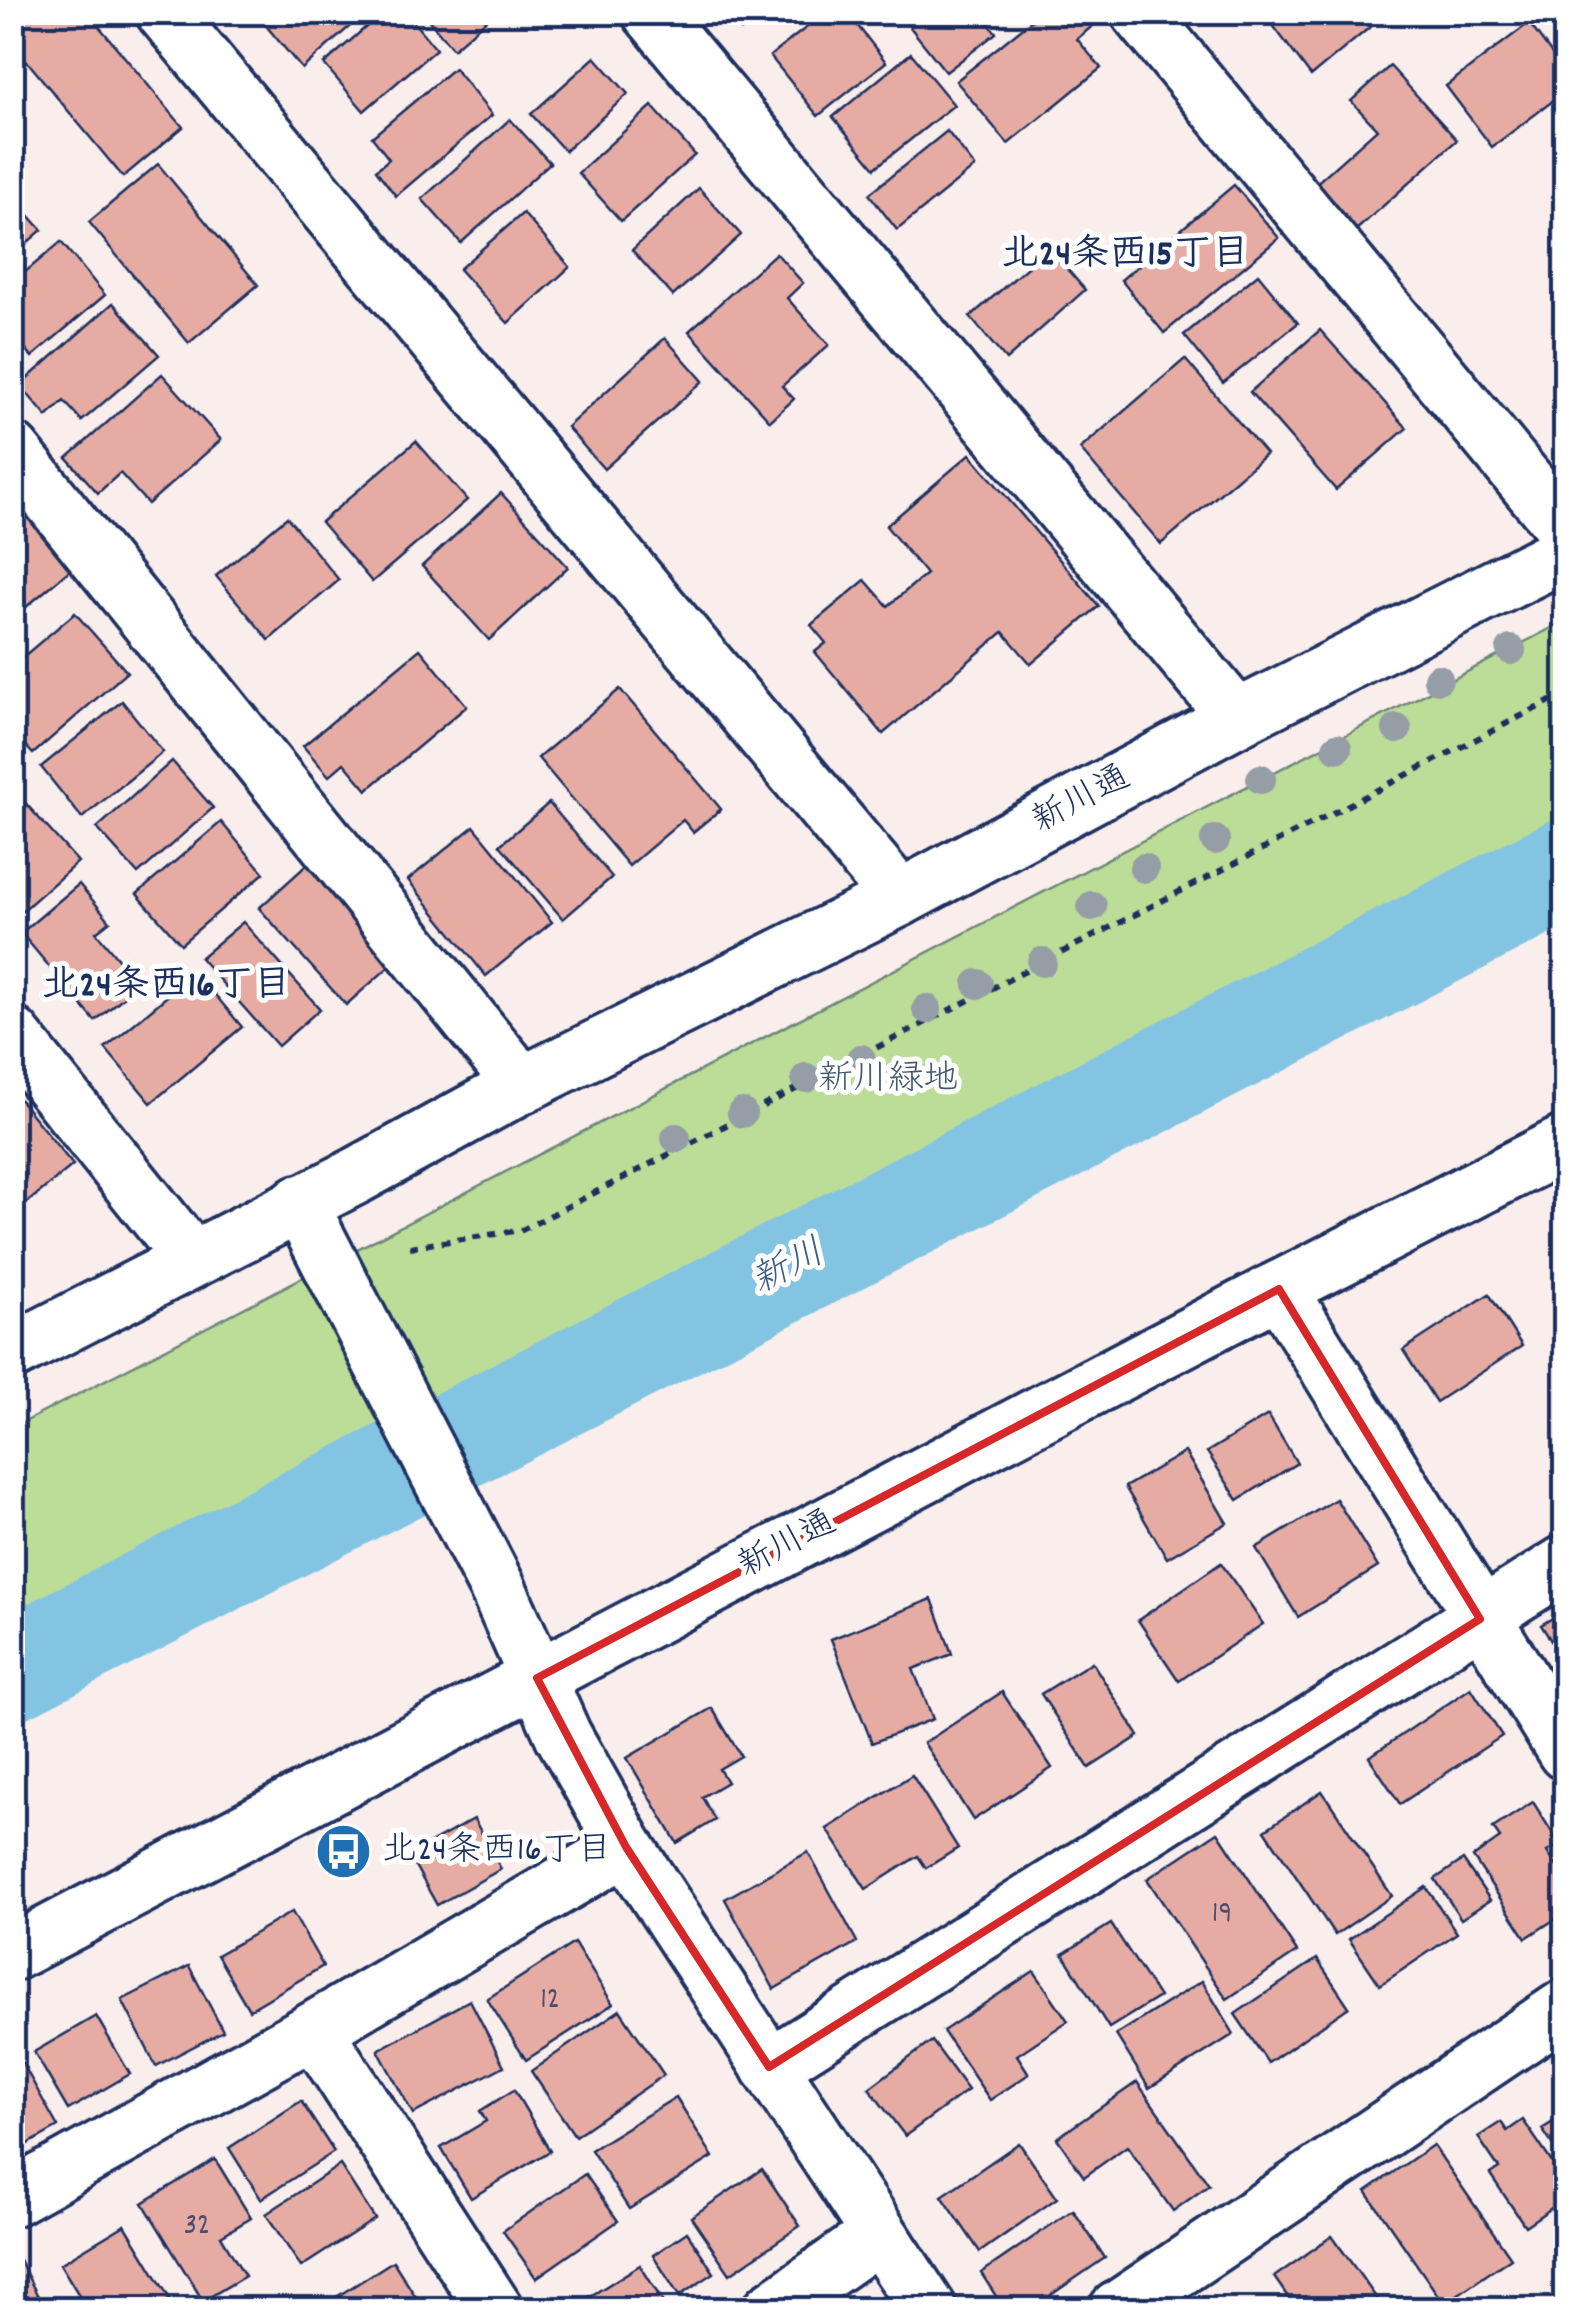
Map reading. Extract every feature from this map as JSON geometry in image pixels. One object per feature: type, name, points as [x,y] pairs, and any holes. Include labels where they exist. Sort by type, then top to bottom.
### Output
[{"type":"street","points":[[164,12],[900,898]]},
{"type":"street","points":[[650,12],[1237,718]]},
{"type":"street","points":[[1139,12],[1566,530]]},
{"type":"street","points":[[12,451],[522,1085]]},
{"type":"street","name":"新川通","points":[[12,1352],[358,1175],[522,1085],[900,898],[1237,718],[1566,552]]},
{"type":"street","points":[[12,1035],[191,1258]]},
{"type":"street","name":"新川通","points":[[12,1953],[1279,1289],[1566,1144]]},
{"type":"street","points":[[299,1203],[498,1589],[563,1735],[626,1847],[929,2310]]},
{"type":"street","points":[[1279,1289],[1480,1619],[1566,1752]]},
{"type":"street","points":[[769,2068],[1566,1563]]},
{"type":"street","points":[[12,2198],[314,2030],[626,1847]]},
{"type":"street","points":[[1117,2310],[1566,2007]]},
{"type":"street","points":[[314,2030],[494,2310]]},
{"type":"street","points":[[771,2310],[878,2235]]},
{"type":"path","points":[[410,1247],[522,1230],[1566,693]]},
{"type":"highlighted area","points":[[1279,1289],[1480,1619],[769,2067],[626,1847],[537,1678]]},
{"type":"green space","name":"新川緑地","points":[[1565,621],[1565,834],[995,1134],[13,1641],[13,1428]]},
{"type":"building","points":[[12,12],[87,12],[183,127],[123,177],[12,43]]},
{"type":"building","points":[[262,12],[366,12],[302,69],[258,16]]},
{"type":"building","points":[[383,12],[405,12],[436,49],[364,111],[324,64]]},
{"type":"building","points":[[422,12],[495,12],[453,49]]},
{"type":"building","points":[[726,12],[762,12],[741,30]]},
{"type":"building","points":[[826,12],[847,12],[886,62],[818,116],[770,56]]},
{"type":"building","points":[[898,12],[980,12],[996,33],[946,72]]},
{"type":"building","points":[[1042,12],[1088,12],[1096,23],[1077,39],[1101,68],[1008,144],[956,81]]},
{"type":"building","points":[[1263,12],[1376,12],[1381,18],[1311,76]]},
{"type":"building","points":[[1529,23],[1557,61],[1566,54],[1566,91],[1492,147],[1446,86]]},
{"type":"building","points":[[911,53],[954,105],[875,168],[833,117]]},
{"type":"building","points":[[595,57],[628,94],[565,151],[531,114]]},
{"type":"building","points":[[1390,66],[1457,140],[1354,232],[1313,186],[1377,129],[1351,101]]},
{"type":"building","points":[[454,68],[492,115],[396,196],[376,170],[389,159],[372,137]]},
{"type":"building","points":[[652,106],[695,155],[621,221],[578,173]]},
{"type":"building","points":[[510,119],[550,163],[461,243],[422,199]]},
{"type":"building","points":[[947,131],[975,167],[897,230],[869,194]]},
{"type":"building","points":[[158,164],[258,285],[189,343],[89,222]]},
{"type":"building","points":[[1234,185],[1279,238],[1164,333],[1121,280]]},
{"type":"building","points":[[699,188],[741,235],[673,296],[632,250]]},
{"type":"building","points":[[12,196],[42,230],[12,256]]},
{"type":"building","points":[[523,213],[570,267],[508,323],[459,269]]},
{"type":"building","points":[[61,242],[105,295],[32,357],[12,334],[12,283]]},
{"type":"building","points":[[1049,248],[1085,290],[1006,360],[970,317]]},
{"type":"building","points":[[776,253],[803,283],[787,298],[829,345],[782,386],[794,399],[770,421],[689,331]]},
{"type":"building","points":[[1258,274],[1298,323],[1223,383],[1184,335]]},
{"type":"building","points":[[113,303],[159,355],[82,421],[64,401],[47,417],[20,385]]},
{"type":"building","points":[[1320,330],[1407,428],[1336,490],[1250,392]]},
{"type":"building","points":[[665,338],[703,381],[604,469],[567,427]]},
{"type":"building","points":[[1185,359],[1266,454],[1161,544],[1080,449]]},
{"type":"building","points":[[162,374],[221,440],[148,504],[120,473],[98,493],[67,458]]},
{"type":"building","points":[[416,441],[467,500],[372,582],[321,522]]},
{"type":"building","points":[[970,454],[1099,606],[1031,664],[1003,632],[883,734],[815,652],[826,643],[811,625],[865,580],[888,606],[926,574],[886,526]]},
{"type":"building","points":[[501,493],[568,567],[489,640],[422,566]]},
{"type":"building","points":[[26,516],[71,569],[12,619],[12,527]]},
{"type":"building","points":[[287,517],[339,580],[269,640],[216,576]]},
{"type":"building","points":[[75,613],[127,672],[33,754],[12,731],[12,666]]},
{"type":"building","points":[[420,649],[467,706],[367,790],[344,763],[329,776],[303,746]]},
{"type":"building","points":[[620,689],[721,809],[693,832],[683,820],[629,866],[538,758]]},
{"type":"building","points":[[122,701],[163,752],[82,818],[41,767]]},
{"type":"building","points":[[172,761],[213,808],[138,874],[97,828]]},
{"type":"building","points":[[12,788],[78,862],[12,920]]},
{"type":"building","points":[[549,803],[612,877],[563,919],[500,845]]},
{"type":"building","points":[[221,822],[264,873],[181,944],[137,894]]},
{"type":"building","points":[[474,826],[552,922],[486,976],[408,880]]},
{"type":"building","points":[[311,861],[398,959],[346,1005],[259,908]]},
{"type":"building","points":[[79,884],[110,921],[96,932],[139,984],[95,1021],[21,933]]},
{"type":"building","points":[[243,922],[320,1009],[278,1046],[200,958]]},
{"type":"building","points":[[196,972],[242,1027],[151,1103],[105,1048]]},
{"type":"building","points":[[15,1094],[73,1165],[12,1215],[12,1097]]},
{"type":"building","points":[[1489,1294],[1522,1346],[1436,1402],[1403,1350]]},
{"type":"building","points":[[1268,1415],[1297,1463],[1238,1500],[1207,1452]]},
{"type":"building","points":[[1185,1452],[1227,1523],[1167,1558],[1125,1487]]},
{"type":"building","points":[[1336,1499],[1378,1567],[1298,1617],[1256,1548]]},
{"type":"building","points":[[1221,1563],[1263,1624],[1179,1681],[1138,1620]]},
{"type":"building","points":[[932,1599],[952,1654],[913,1669],[933,1719],[872,1743],[831,1639]]},
{"type":"building","points":[[1566,1610],[1566,1664],[1541,1625]]},
{"type":"building","points":[[1092,1662],[1139,1736],[1089,1768],[1041,1694]]},
{"type":"building","points":[[1471,1688],[1502,1736],[1400,1804],[1369,1757]]},
{"type":"building","points":[[1002,1692],[1052,1768],[973,1820],[924,1743]]},
{"type":"building","points":[[712,1708],[741,1756],[719,1769],[727,1782],[702,1797],[715,1820],[677,1843],[627,1758]]},
{"type":"building","points":[[912,1775],[958,1848],[926,1868],[918,1856],[866,1889],[827,1829]]},
{"type":"building","points":[[1322,1791],[1392,1896],[1335,1935],[1265,1830]]},
{"type":"building","points":[[1533,1802],[1560,1845],[1547,1852],[1566,1880],[1566,1912],[1526,1938],[1473,1857],[1500,1838],[1493,1828]]},
{"type":"building","points":[[474,1819],[501,1869],[437,1905],[409,1855]]},
{"type":"building","points":[[1218,1832],[1297,1952],[1227,1999],[1147,1879]]},
{"type":"building","points":[[808,1852],[857,1942],[774,1989],[725,1899]]},
{"type":"building","points":[[1463,1860],[1490,1900],[1461,1919],[1435,1879]]},
{"type":"building","points":[[1426,1887],[1457,1933],[1380,1985],[1349,1939]]},
{"type":"building","points":[[292,1912],[323,1966],[249,2010],[217,1955]]},
{"type":"building","points":[[1111,1924],[1159,1997],[1109,2028],[1063,1954]]},
{"type":"building","points":[[574,1943],[613,2004],[526,2060],[487,1999]]},
{"type":"building","points":[[1317,1959],[1349,2007],[1268,2063],[1235,2014]]},
{"type":"building","points":[[189,1966],[223,2031],[156,2066],[122,2000]]},
{"type":"building","points":[[1034,1971],[1068,2021],[1017,2055],[1029,2074],[990,2100],[943,2031]]},
{"type":"building","points":[[1202,1981],[1234,2034],[1149,2088],[1116,2035]]},
{"type":"building","points":[[470,2000],[504,2066],[413,2114],[378,2050]]},
{"type":"building","points":[[620,2010],[664,2075],[575,2136],[531,2071]]},
{"type":"building","points":[[96,2016],[130,2074],[68,2110],[34,2052]]},
{"type":"building","points":[[932,2041],[968,2090],[905,2136],[869,2088]]},
{"type":"building","points":[[20,2059],[58,2127],[12,2153],[12,2063]]},
{"type":"building","points":[[1137,2082],[1209,2185],[1173,2211],[1127,2146],[1084,2177],[1057,2138]]},
{"type":"building","points":[[514,2090],[550,2151],[471,2198],[441,2148],[486,2121],[480,2111]]},
{"type":"building","points":[[676,2097],[713,2157],[629,2209],[591,2150]]},
{"type":"building","points":[[301,2101],[334,2152],[261,2199],[229,2148]]},
{"type":"building","points":[[1566,2114],[1566,2165],[1542,2129]]},
{"type":"building","points":[[1523,2120],[1566,2183],[1566,2198],[1525,2226],[1490,2174],[1499,2168],[1478,2137],[1501,2122],[1507,2131]]},
{"type":"building","points":[[1019,2143],[1057,2198],[980,2252],[942,2196]]},
{"type":"building","points":[[1433,2145],[1511,2258],[1444,2304],[1366,2191]]},
{"type":"building","points":[[215,2159],[251,2218],[221,2236],[245,2276],[203,2301],[143,2203]]},
{"type":"building","points":[[340,2165],[375,2219],[301,2267],[266,2214]]},
{"type":"building","points":[[762,2169],[800,2226],[730,2274],[691,2217]]},
{"type":"building","points":[[585,2174],[618,2221],[536,2278],[503,2231]]},
{"type":"building","points":[[1073,2210],[1105,2258],[1029,2310],[1005,2310],[981,2273]]},
{"type":"building","points":[[125,2225],[170,2299],[153,2310],[88,2310],[60,2264]]},
{"type":"building","points":[[687,2232],[714,2273],[679,2296],[653,2255]]},
{"type":"building","points":[[1332,2236],[1385,2310],[1297,2310],[1274,2277]]},
{"type":"building","points":[[13,2248],[43,2306],[35,2310],[12,2310]]},
{"type":"building","points":[[393,2261],[424,2310],[332,2310],[327,2303]]},
{"type":"building","points":[[640,2265],[668,2310],[592,2310],[586,2299]]},
{"type":"waterway","name":"新川","points":[[12,1669],[1566,869]]},
{"type":"place","name":"北24条西16丁目","points":[[343,1852]]},
{"type":"district","name":"北24条西15丁目","points":[[1125,256]]},
{"type":"district","name":"北24条西16丁目","points":[[166,987]]}]
